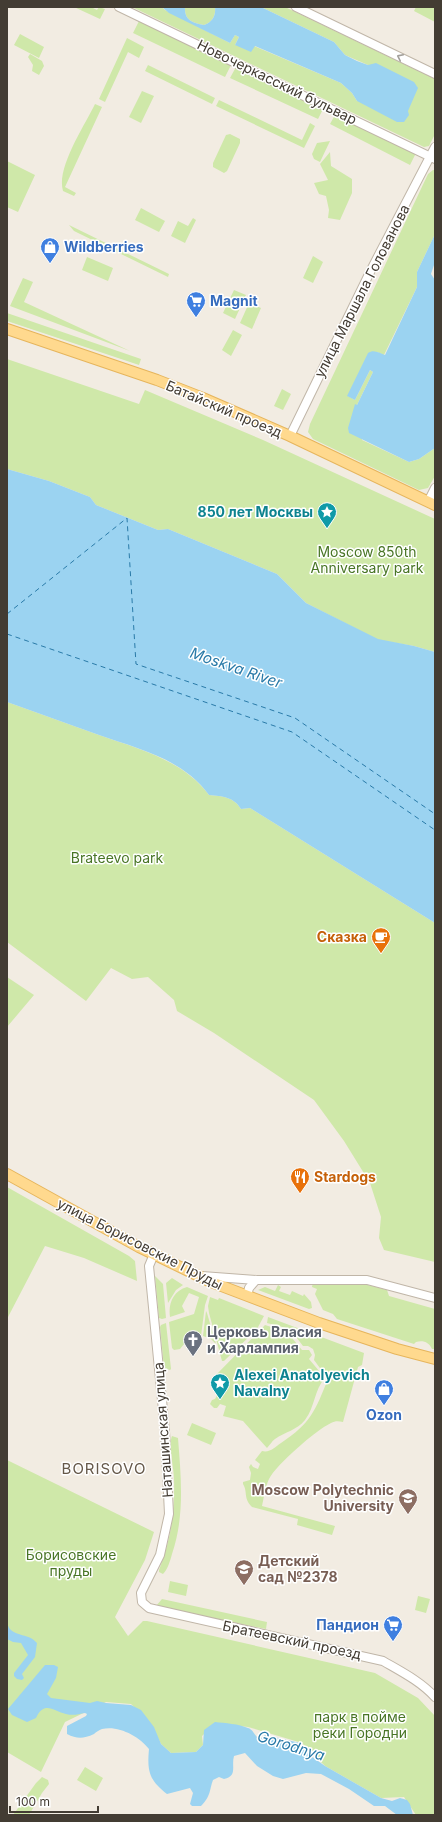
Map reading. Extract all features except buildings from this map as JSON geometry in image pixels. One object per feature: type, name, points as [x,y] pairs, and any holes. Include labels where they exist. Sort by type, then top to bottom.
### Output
[{"type":"main road","name":"Батайский проезд","points":[[7,329],[157,380],[203,398],[290,436],[432,503]]},
{"type":"main road","name":"улица Борисовские Пруды","points":[[7,1174],[154,1254],[233,1291],[397,1350],[435,1359]]},
{"type":"street","name":"Новочеркасский бульвар","points":[[119,7],[433,158]]},
{"type":"street","points":[[296,7],[435,74]]},
{"type":"street","name":"улица Маршала Голованова","points":[[290,436],[372,268],[433,158],[435,147]]},
{"type":"street","points":[[432,503],[435,488]]},
{"type":"street","name":"Наташинская улица","points":[[142,1602],[141,1593],[160,1555],[169,1514],[165,1431],[149,1266],[154,1254]]},
{"type":"street","points":[[200,1276],[256,1280],[367,1280],[435,1298]]},
{"type":"street","points":[[233,1291],[235,1284],[256,1280]]},
{"type":"street","points":[[247,1296],[249,1288],[256,1280]]},
{"type":"street","name":"Братеевский проезд","points":[[142,1602],[149,1608],[377,1659],[412,1678],[426,1688],[435,1697]]},
{"type":"green space","points":[[74,7],[91,7],[97,10],[99,7],[105,9],[100,19]]},
{"type":"green space","points":[[132,7],[162,7],[165,10],[230,43],[235,35],[239,37],[235,45],[254,46],[341,83],[352,93],[357,101],[368,65],[345,55],[334,42],[261,7],[285,7],[435,79],[435,134],[429,146],[424,147]]},
{"type":"green space","points":[[185,7],[215,7],[215,13],[213,18],[204,25],[192,22],[187,18]]},
{"type":"green space","points":[[416,7],[435,7],[435,22],[414,11]]},
{"type":"green space","points":[[139,21],[231,65],[225,77],[133,33]]},
{"type":"green space","points":[[20,34],[44,47],[39,58],[14,45]]},
{"type":"green space","points":[[127,38],[144,47],[139,58],[128,52],[105,102],[99,99]]},
{"type":"green space","points":[[30,54],[42,61],[44,66],[39,75],[32,71],[33,65],[28,57]]},
{"type":"green space","points":[[148,65],[215,98],[212,104],[145,71]]},
{"type":"green space","points":[[236,67],[323,109],[318,119],[230,78]]},
{"type":"green space","points":[[142,91],[154,96],[141,123],[129,117]]},
{"type":"green space","points":[[219,100],[302,140],[310,123],[315,126],[304,148],[216,106]]},
{"type":"green space","points":[[95,104],[102,107],[65,187],[76,193],[74,196],[63,191],[62,182],[64,171],[67,159]]},
{"type":"green space","points":[[335,115],[416,153],[410,165],[330,124]]},
{"type":"green space","points":[[230,134],[240,139],[240,143],[227,171],[224,173],[213,167],[213,163],[226,135]]},
{"type":"green space","points":[[330,141],[320,162],[314,159],[312,154],[317,143]]},
{"type":"green space","points":[[330,152],[331,166],[352,179],[352,193],[340,220],[328,218],[329,210],[326,196],[319,194],[314,183],[328,180],[320,164]]},
{"type":"green space","points":[[7,161],[35,175],[18,212],[7,207]]},
{"type":"green space","points":[[435,170],[435,234],[417,272],[417,287],[384,355],[377,352],[348,396],[355,400],[370,370],[373,372],[357,405],[362,440],[409,462],[419,459],[435,448],[435,476],[428,488],[419,490],[313,439],[308,432],[310,424],[428,174]]},
{"type":"green space","points":[[141,208],[165,221],[159,232],[135,220]]},
{"type":"green space","points":[[193,218],[196,220],[185,243],[171,236],[178,221],[188,226]]},
{"type":"green space","points":[[69,225],[169,274],[168,277],[74,231]]},
{"type":"green space","points":[[313,256],[323,262],[313,283],[303,278]]},
{"type":"green space","points":[[87,257],[113,268],[108,281],[82,270]]},
{"type":"green space","points":[[23,278],[33,282],[24,302],[130,351],[10,306]]},
{"type":"green space","points":[[234,290],[246,295],[235,319],[223,313]]},
{"type":"green space","points":[[249,303],[261,308],[252,329],[240,323]]},
{"type":"green space","points":[[7,313],[141,359],[139,365],[7,321]]},
{"type":"green space","points":[[233,330],[242,335],[231,356],[222,350]]},
{"type":"green space","name":"Moscow 850th Anniversary park","points":[[7,359],[139,404],[145,390],[263,440],[435,519],[435,652],[414,646],[378,640],[306,603],[277,574],[168,529],[158,530],[96,505],[90,497],[49,481],[7,469]]},
{"type":"green space","points":[[282,389],[291,394],[283,410],[274,406]]},
{"type":"green space","name":"Brateevo park","points":[[7,702],[145,751],[173,764],[198,783],[209,795],[231,800],[241,809],[250,808],[435,923],[435,1262],[384,1250],[379,1238],[381,1217],[370,1183],[344,1141],[314,1100],[214,1033],[177,1011],[174,1000],[148,977],[132,979],[111,968],[86,1001],[7,942]]},
{"type":"green space","points":[[7,977],[34,995],[7,1027]]},
{"type":"green space","points":[[7,1187],[129,1256],[135,1261],[137,1281],[84,1258],[45,1246],[7,1319]]},
{"type":"green space","points":[[155,1276],[163,1284],[166,1318],[162,1319],[159,1318]]},
{"type":"green space","points":[[172,1278],[183,1285],[176,1290],[168,1303],[166,1283]]},
{"type":"green space","points":[[313,1282],[364,1284],[387,1290],[389,1296],[435,1309],[435,1349],[432,1349],[426,1342],[423,1341],[416,1342],[414,1344],[337,1319],[333,1314],[323,1310],[315,1294],[317,1289],[312,1287]]},
{"type":"green space","points":[[278,1285],[281,1287],[279,1291],[290,1295],[292,1291],[303,1296],[304,1294],[311,1302],[312,1308],[309,1309],[258,1290],[265,1287],[275,1291]]},
{"type":"green space","points":[[187,1287],[208,1296],[205,1305],[201,1336],[188,1339],[180,1349],[174,1350],[172,1348],[169,1322],[194,1314],[199,1297],[189,1293],[182,1306],[185,1312],[170,1317],[172,1299],[178,1292]]},
{"type":"green space","points":[[210,1297],[218,1300],[219,1298],[264,1316],[257,1329],[224,1361],[222,1361],[209,1313],[208,1306]]},
{"type":"green space","points":[[206,1311],[216,1344],[211,1339],[203,1336]]},
{"type":"green space","points":[[268,1317],[364,1353],[362,1365],[358,1367],[343,1422],[334,1422],[324,1427],[297,1448],[280,1465],[269,1479],[262,1506],[335,1526],[332,1535],[297,1525],[298,1519],[252,1507],[247,1498],[243,1482],[250,1480],[251,1473],[249,1467],[251,1464],[253,1467],[258,1469],[260,1464],[255,1460],[262,1451],[268,1451],[274,1448],[291,1436],[306,1422],[311,1416],[328,1379],[314,1360],[315,1355],[313,1349],[308,1346],[303,1346],[290,1329],[267,1323]]},
{"type":"green space","points":[[166,1323],[170,1370],[164,1368],[160,1327]]},
{"type":"green space","points":[[265,1325],[287,1332],[302,1350],[309,1350],[312,1355],[309,1359],[325,1378],[321,1383],[311,1410],[305,1420],[295,1429],[275,1439],[267,1448],[243,1421],[223,1416],[226,1406],[220,1404],[217,1408],[214,1408],[210,1404],[220,1390],[212,1379]]},
{"type":"green space","points":[[192,1423],[216,1433],[211,1445],[187,1435]]},
{"type":"green space","points":[[172,1436],[178,1438],[181,1496],[179,1525],[176,1540],[169,1565],[163,1574],[159,1572],[159,1570],[167,1548],[174,1502],[174,1474],[171,1445]]},
{"type":"green space","points":[[7,1460],[154,1532],[145,1560],[115,1617],[128,1636],[143,1621],[147,1621],[375,1673],[418,1698],[435,1716],[435,1815],[416,1815],[404,1797],[381,1798],[325,1766],[302,1743],[248,1727],[215,1723],[202,1736],[203,1745],[196,1752],[171,1753],[161,1744],[151,1724],[131,1704],[106,1702],[65,1722],[41,1772],[7,1752]]},
{"type":"green space","points":[[170,1581],[188,1585],[186,1596],[168,1592]]},
{"type":"green space","points":[[418,1596],[430,1599],[426,1613],[415,1610]]},
{"type":"green space","points":[[162,1599],[267,1622],[266,1629],[156,1606]]},
{"type":"green space","points":[[85,1767],[103,1778],[96,1791],[77,1780]]},
{"type":"green space","points":[[42,1777],[48,1780],[49,1784],[29,1815],[13,1815],[36,1783]]},
{"type":"water","points":[[162,7],[185,7],[187,18],[192,22],[204,25],[213,18],[215,7],[261,7],[334,42],[345,55],[357,61],[368,65],[376,63],[414,82],[418,88],[408,111],[409,115],[404,122],[397,122],[357,101],[352,93],[341,83],[255,46],[251,52],[235,45],[239,37],[235,35],[230,43],[169,13]]},
{"type":"water","points":[[435,234],[435,262],[431,274],[435,280],[435,448],[419,459],[409,462],[349,433],[348,428],[355,404],[357,405],[373,372],[370,370],[355,400],[347,396],[368,353],[374,351],[385,355],[417,287],[417,272]]},
{"type":"water","name":"Moskva River","points":[[7,469],[49,481],[90,497],[96,505],[158,530],[168,529],[277,574],[306,603],[378,639],[435,652],[435,923],[250,808],[241,809],[231,800],[209,795],[186,772],[173,764],[145,751],[7,702]]},
{"type":"water","points":[[7,1623],[12,1631],[29,1637],[37,1643],[35,1657],[22,1674],[24,1678],[22,1680],[17,1679],[14,1676],[14,1673],[28,1655],[21,1643],[13,1642],[7,1639]]},
{"type":"water","name":"Gorodnya","points":[[45,1665],[54,1665],[58,1667],[56,1678],[47,1694],[51,1698],[90,1703],[97,1701],[131,1705],[141,1710],[154,1727],[161,1744],[171,1753],[196,1752],[203,1745],[204,1730],[215,1722],[240,1726],[250,1729],[260,1739],[265,1735],[300,1743],[308,1754],[325,1766],[381,1798],[392,1801],[400,1798],[407,1800],[410,1804],[413,1815],[397,1815],[385,1806],[374,1806],[349,1789],[321,1774],[306,1773],[283,1779],[273,1776],[257,1766],[245,1753],[234,1756],[233,1773],[231,1776],[224,1779],[219,1777],[213,1780],[208,1796],[201,1806],[192,1806],[190,1804],[193,1793],[190,1788],[167,1794],[156,1784],[150,1774],[149,1769],[149,1749],[134,1736],[121,1730],[108,1728],[101,1729],[94,1734],[83,1738],[77,1738],[67,1734],[67,1726],[86,1716],[87,1714],[85,1713],[69,1715],[46,1708],[42,1709],[36,1718],[27,1722],[12,1715],[8,1709]]},
{"type":"ferry route","points":[[7,614],[127,518],[136,664],[295,718],[435,814]]},
{"type":"ferry route","points":[[7,634],[292,732],[435,830]]},
{"type":"place","name":"Wildberries","points":[[50,264]]},
{"type":"place","name":"Magnit","points":[[196,318]]},
{"type":"place","name":"850 лет Москвы","points":[[327,529]]},
{"type":"place","name":"Сказка","points":[[381,954]]},
{"type":"place","name":"Stardogs","points":[[300,1194]]},
{"type":"place","name":"Церковь Власия и Харлампия","points":[[193,1357]]},
{"type":"place","name":"Alexei Anatolyevich Navalny","points":[[220,1400]]},
{"type":"place","name":"Ozon","points":[[384,1406]]},
{"type":"place","name":"Moscow Polytechnic University","points":[[408,1515]]},
{"type":"place","name":"Детский сад №2378","points":[[244,1586]]},
{"type":"place","name":"Пандион","points":[[393,1642]]},
{"type":"district","name":"BORISOVO","points":[[104,1469]]},
{"type":"park label","name":"Борисовские пруды","points":[[71,1564]]},
{"type":"park label","name":"парк в пойме реки Городни","points":[[360,1726]]}]
